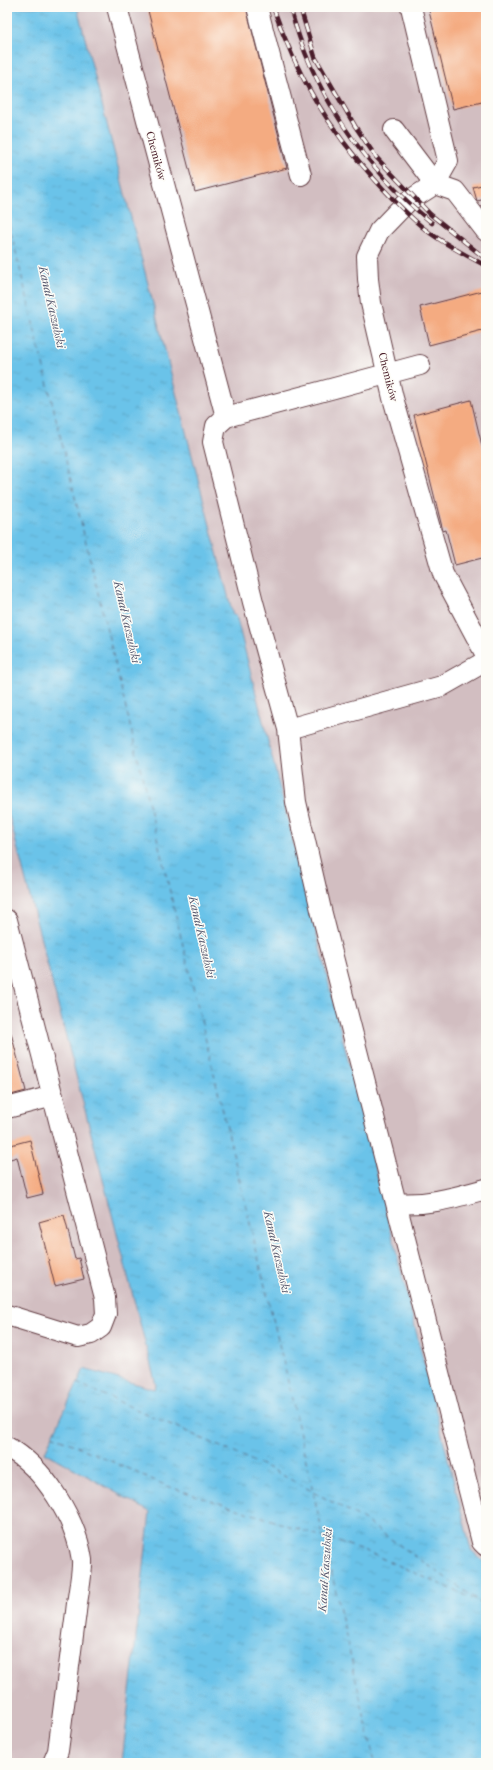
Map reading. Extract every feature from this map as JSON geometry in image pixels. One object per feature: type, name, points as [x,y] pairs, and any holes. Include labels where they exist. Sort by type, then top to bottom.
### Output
[{"type":"lane","name":"Chemików","points":[[117,7],[226,417]]},
{"type":"lane","points":[[257,7],[301,175]]},
{"type":"lane","points":[[411,7],[448,160],[435,184]]},
{"type":"lane","points":[[394,130],[435,184],[455,191],[486,231]]},
{"type":"lane","name":"Chemików","points":[[435,184],[407,202],[379,232],[367,256],[368,279],[371,303],[387,373],[443,574],[486,655]]},
{"type":"lane","points":[[420,365],[226,417],[216,426],[213,442],[253,602],[288,728],[296,802],[321,910],[482,1542],[486,1546]]},
{"type":"lane","points":[[288,728],[442,686],[486,661]]},
{"type":"lane","points":[[7,920],[105,1298],[106,1314],[101,1327],[91,1334],[78,1337],[7,1315]]},
{"type":"lane","points":[[7,1108],[53,1096]]},
{"type":"lane","points":[[396,1203],[412,1204],[440,1202],[486,1189]]},
{"type":"lane","points":[[7,1447],[18,1453],[40,1474],[60,1500],[72,1527],[82,1561],[58,1751],[53,1763]]},
{"type":"shaded area","points":[[77,7],[486,7],[486,1564],[471,1550],[265,729],[236,616],[233,615]]},
{"type":"shaded area","points":[[7,808],[156,1385],[154,1389],[84,1369],[45,1451],[150,1512],[122,1763],[7,1763]]},
{"type":"water","name":"Kanał Kaszubski","points":[[7,7],[77,7],[233,615],[236,615],[471,1550],[486,1564],[486,1763],[122,1763],[150,1512],[45,1452],[84,1369],[154,1389],[156,1385],[7,808]]},
{"type":"building","points":[[147,7],[246,7],[287,168],[195,192]]},
{"type":"building","points":[[428,7],[486,7],[486,101],[453,109]]},
{"type":"building","points":[[486,184],[486,199],[477,201],[473,187]]},
{"type":"building","points":[[486,290],[486,330],[429,345],[420,307]]},
{"type":"building","points":[[471,400],[486,462],[486,557],[455,565],[446,530],[443,531],[414,415]]},
{"type":"building","points":[[7,1033],[11,1033],[26,1091],[7,1096]]},
{"type":"building","points":[[30,1140],[43,1194],[27,1198],[17,1157],[7,1160],[7,1146]]},
{"type":"building","points":[[64,1215],[75,1259],[79,1258],[84,1279],[55,1286],[39,1222]]},
{"type":"ferry route","points":[[7,215],[286,1373],[375,1763]]},
{"type":"ferry route","points":[[77,1383],[273,1470],[358,1516],[486,1606]]},
{"type":"ferry route","points":[[52,1435],[167,1486],[363,1550],[476,1600],[486,1607]]},
{"type":"railway","points":[[273,7],[292,56],[315,100],[358,161],[394,200],[419,224],[448,245],[486,266]]},
{"type":"railway","points":[[290,7],[300,39],[312,69],[344,126],[384,177],[407,201],[432,223]]},
{"type":"railway","points":[[300,7],[315,57],[355,126],[376,157],[430,214],[486,259]]}]
